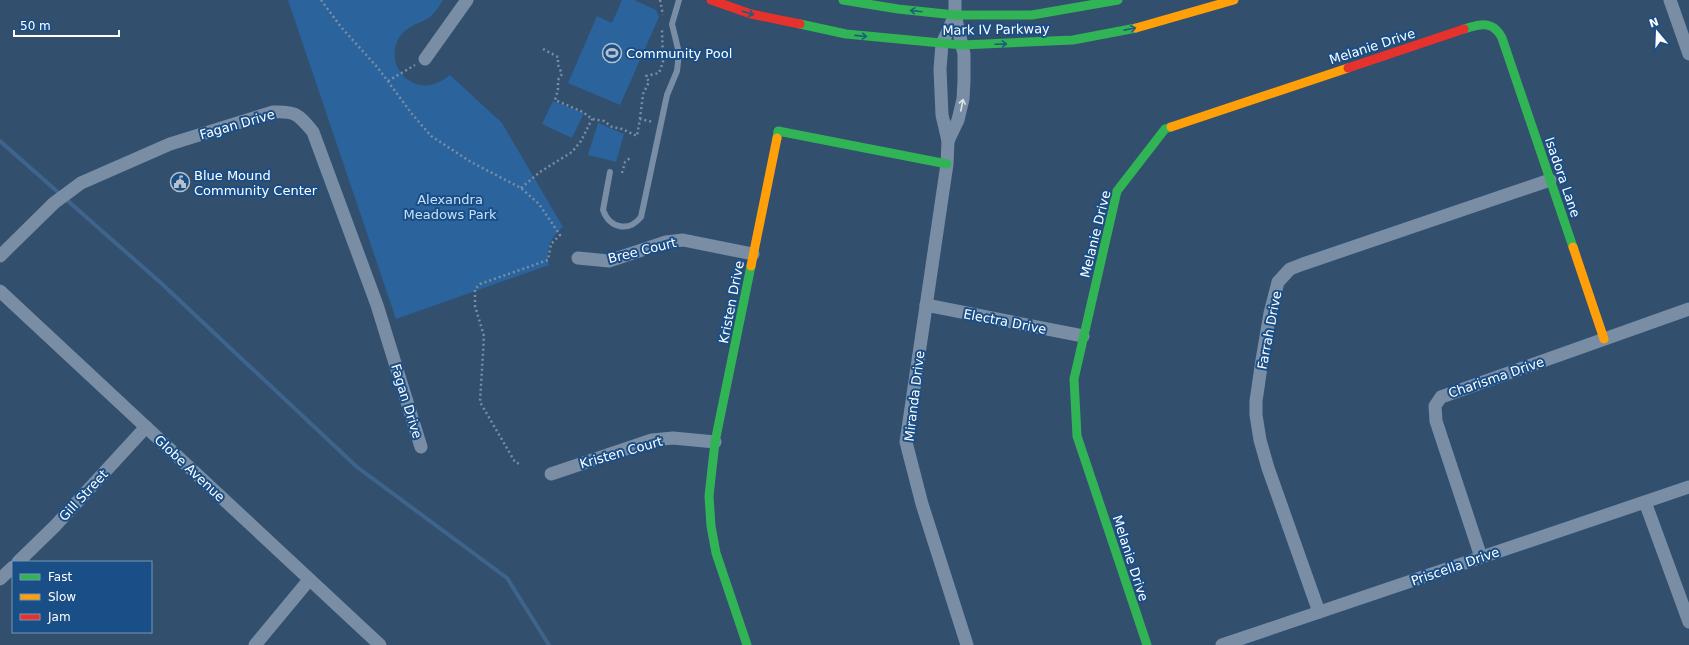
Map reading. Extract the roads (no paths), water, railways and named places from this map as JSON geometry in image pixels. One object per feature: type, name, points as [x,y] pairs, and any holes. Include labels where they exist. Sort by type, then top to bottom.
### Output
[{"type":"street","points":[[425,59],[467,0]]},
{"type":"street","name":"Mark IV Parkway","points":[[711,0],[751,14],[846,34],[962,45],[1074,40],[1143,26],[1234,0]]},
{"type":"street","name":"Mark IV Parkway","points":[[843,0],[898,9],[955,15],[1032,14],[1118,0]]},
{"type":"street","name":"Miranda Drive","points":[[948,141],[958,120],[963,99],[964,54],[955,15],[955,0]]},
{"type":"street","points":[[1670,0],[1689,54]]},
{"type":"street","name":"Miranda Drive","points":[[955,15],[942,44],[940,69],[942,115],[948,141],[947,164],[906,442],[922,504],[968,645]]},
{"type":"street","name":"Melanie Drive","points":[[1147,645],[1077,436],[1074,379],[1116,192],[1165,129],[1476,25],[1484,24],[1494,26]]},
{"type":"street","name":"Isadora Lane","points":[[1494,26],[1500,33],[1504,43],[1604,339]]},
{"type":"street","name":"Fagan Drive","points":[[0,256],[54,202],[81,183],[170,144],[273,112],[290,112],[302,118],[313,132],[376,304],[421,448]]},
{"type":"street","name":"Kristen Drive","points":[[747,645],[716,553],[711,526],[709,496],[715,442],[778,131],[947,164]]},
{"type":"street","name":"Farrah Drive","points":[[1319,612],[1268,468],[1260,440],[1256,415],[1256,401],[1262,360],[1278,282],[1290,269],[1303,264],[1550,180]]},
{"type":"street","name":"Bree Court","points":[[578,258],[609,261],[666,242],[682,240],[753,254]]},
{"type":"street","name":"Globe Avenue","points":[[0,291],[380,645]]},
{"type":"street","name":"Electra Drive","points":[[926,305],[1084,336]]},
{"type":"street","name":"Charisma Drive","points":[[1481,557],[1436,421],[1435,406],[1441,397],[1689,309]]},
{"type":"street","name":"Gill Street","points":[[19,561],[55,526],[146,427]]},
{"type":"street","name":"Kristen Court","points":[[551,474],[652,440],[673,438],[715,442]]},
{"type":"street","name":"Priscella Drive","points":[[1222,645],[1689,487]]},
{"type":"street","points":[[1645,502],[1689,622]]},
{"type":"street","points":[[0,579],[12,568]]},
{"type":"street","points":[[256,645],[309,580]]},
{"type":"lane","points":[[610,172],[603,210],[605,216],[614,225],[619,227],[634,224],[641,217],[667,95],[677,71],[679,53],[672,24],[678,0]]},
{"type":"waterway","points":[[0,141],[161,283],[357,467],[507,578],[549,645]]},
{"type":"place","name":"Community Pool","points":[[612,53]]},
{"type":"place","name":"Blue Mound Community Center","points":[[180,182]]},
{"type":"park label","name":"Alexandra Meadows Park","points":[[450,206]]}]
